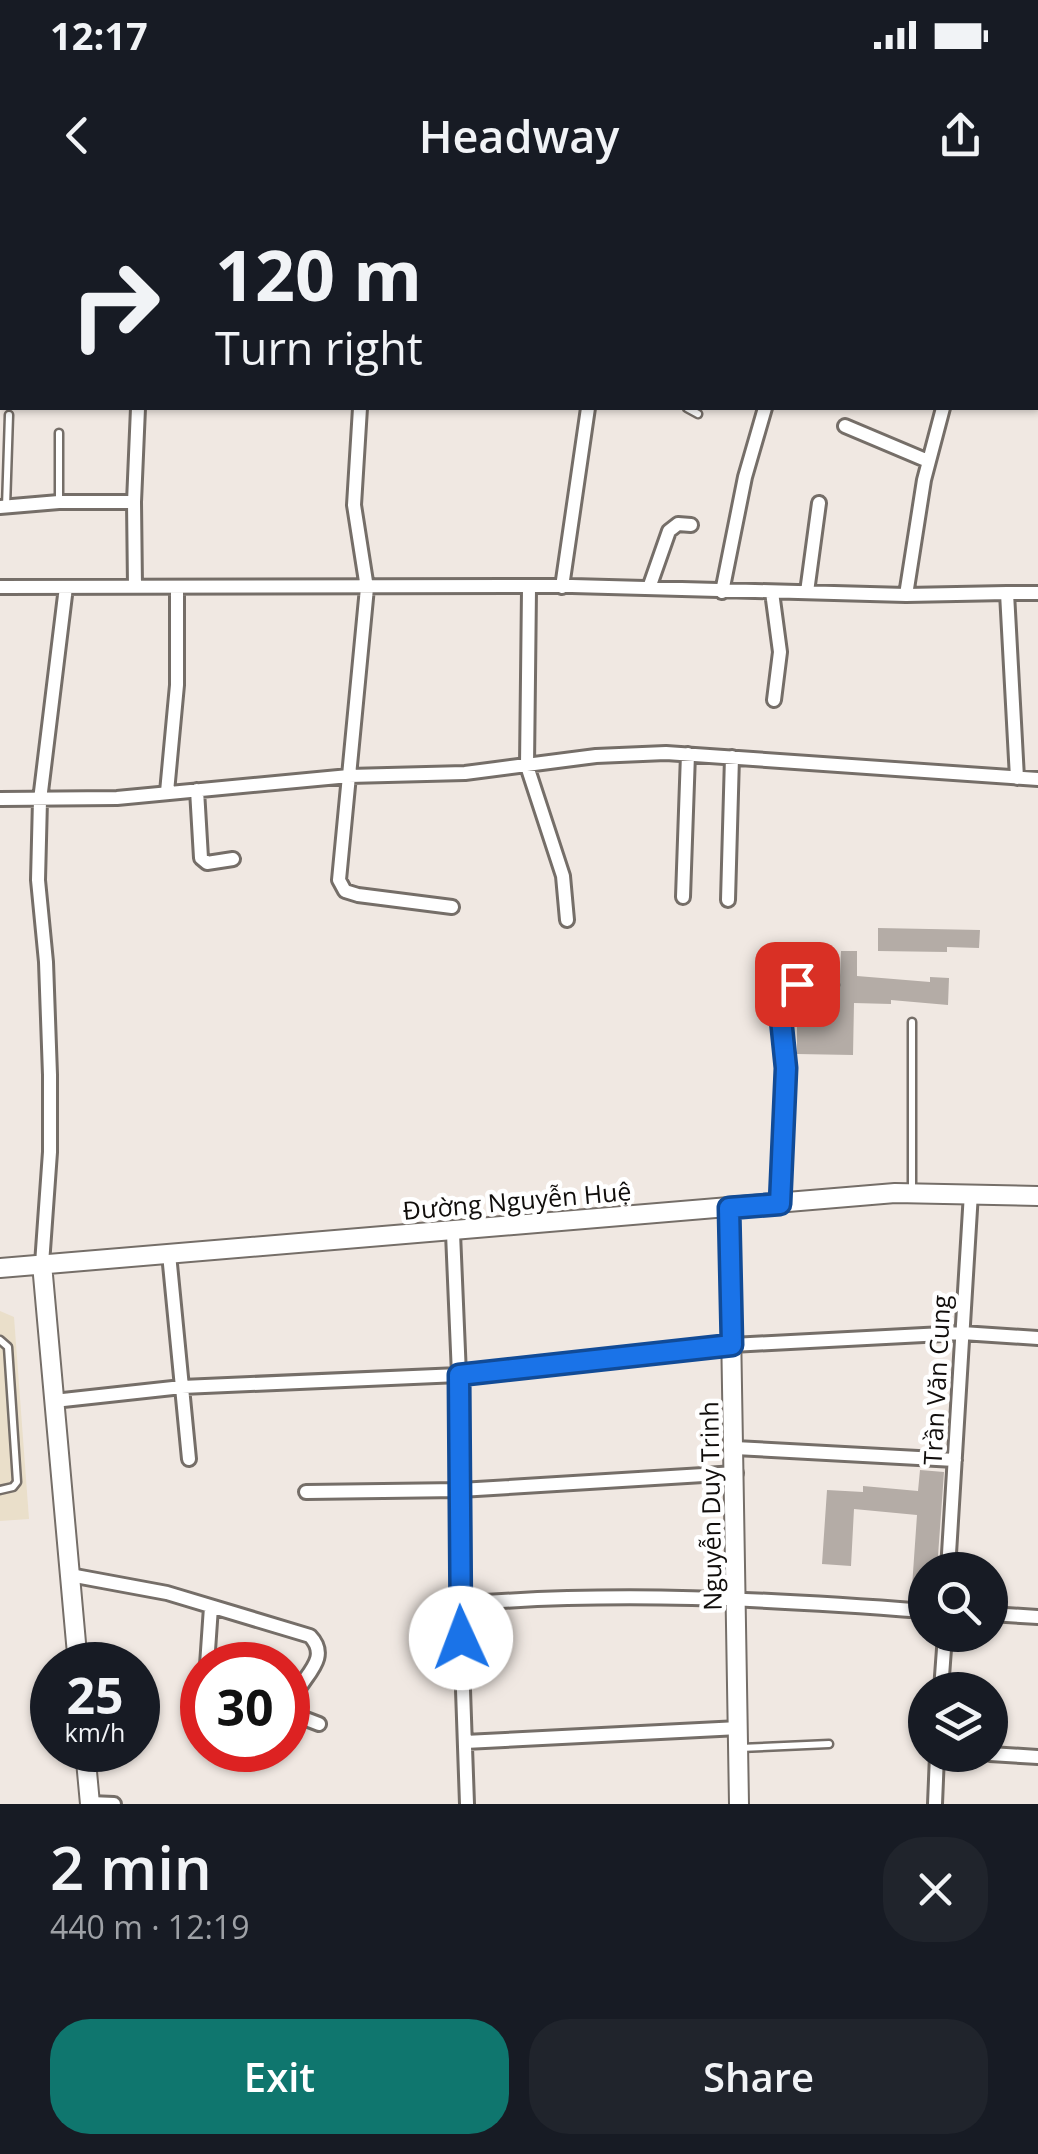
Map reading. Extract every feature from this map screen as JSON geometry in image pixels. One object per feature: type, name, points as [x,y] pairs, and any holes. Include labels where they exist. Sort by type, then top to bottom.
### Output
[{"type":"street","points":[[135,586],[138,410]]},
{"type":"street","points":[[360,410],[354,505],[367,588],[339,869],[342,887],[358,894],[452,908]]},
{"type":"street","points":[[562,588],[588,410]]},
{"type":"street","points":[[722,592],[745,477],[764,410]]},
{"type":"street","points":[[906,595],[928,461],[942,410]]},
{"type":"street","points":[[844,426],[928,461]]},
{"type":"street","points":[[3,507],[134,502]]},
{"type":"street","points":[[807,592],[819,503]]},
{"type":"street","points":[[649,588],[669,531],[678,524],[692,525]]},
{"type":"street","points":[[0,587],[1038,593]]},
{"type":"street","points":[[66,587],[40,800],[38,880],[50,1075],[50,1152],[44,1193],[42,1264],[76,1642]]},
{"type":"street","points":[[167,792],[178,685],[177,587]]},
{"type":"street","points":[[529,588],[527,766],[558,859],[568,920]]},
{"type":"street","points":[[772,592],[780,652],[774,700]]},
{"type":"street","points":[[1007,592],[1017,778]]},
{"type":"street","points":[[0,799],[94,800],[349,776],[464,773],[596,756],[688,754],[1038,780]]},
{"type":"street","points":[[683,897],[688,754]]},
{"type":"street","points":[[728,900],[732,756]]},
{"type":"street","points":[[197,790],[201,858],[207,863],[233,859]]},
{"type":"street","name":"Đường Nguyễn Huệ","points":[[0,1268],[912,1193],[1038,1196]]},
{"type":"street","name":"Trần Văn Cung","points":[[949,1552],[970,1193]]},
{"type":"street","name":"Nguyễn Duy Trinh","points":[[729,1208],[739,1804]]},
{"type":"street","points":[[453,1232],[467,1804]]},
{"type":"street","points":[[169,1254],[188,1459]]},
{"type":"street","points":[[54,1401],[182,1387],[459,1375],[732,1345],[962,1334],[1038,1338]]},
{"type":"street","points":[[735,1448],[955,1460]]},
{"type":"street","points":[[306,1492],[460,1490],[736,1474]]},
{"type":"street","points":[[70,1575],[167,1594],[310,1636],[316,1642],[317,1663],[293,1701],[298,1716],[318,1724]]},
{"type":"street","points":[[460,1604],[525,1598],[738,1597],[908,1609]]},
{"type":"street","points":[[209,1642],[212,1607]]},
{"type":"street","points":[[1008,1615],[1038,1617]]},
{"type":"street","points":[[466,1742],[738,1728]]},
{"type":"street","points":[[1008,1755],[1038,1757]]},
{"type":"street","points":[[87,1772],[90,1804],[114,1804]]},
{"type":"street","points":[[934,1804],[937,1772]]},
{"type":"lane","points":[[691,410],[698,414]]},
{"type":"lane","points":[[3,507],[9,415]]},
{"type":"lane","points":[[58,433],[60,502]]},
{"type":"lane","points":[[780,1204],[786,1068],[781,998],[785,990],[797,984],[835,985]]},
{"type":"lane","points":[[912,1022],[912,1193]]},
{"type":"lane","points":[[0,1340],[8,1347],[11,1371],[17,1482],[0,1490]]},
{"type":"lane","points":[[739,1748],[829,1744]]},
{"type":"shaded area","points":[[0,1311],[14,1317],[29,1519],[0,1521]]},
{"type":"building","points":[[878,928],[980,930],[979,948],[947,947],[947,952],[878,951]]},
{"type":"building","points":[[841,951],[857,951],[857,976],[930,982],[930,977],[949,978],[948,1005],[891,1000],[891,1004],[854,1003],[853,1055],[797,1054],[797,1001],[839,1002]]},
{"type":"building","points":[[920,1470],[944,1472],[938,1552],[914,1552],[917,1515],[854,1509],[851,1566],[822,1564],[827,1490],[863,1492],[863,1486],[918,1491]]},
{"type":"route","points":[[461,1638],[459,1375],[732,1345],[729,1208],[780,1204],[786,1068],[780,1009],[785,990],[797,984]]}]
